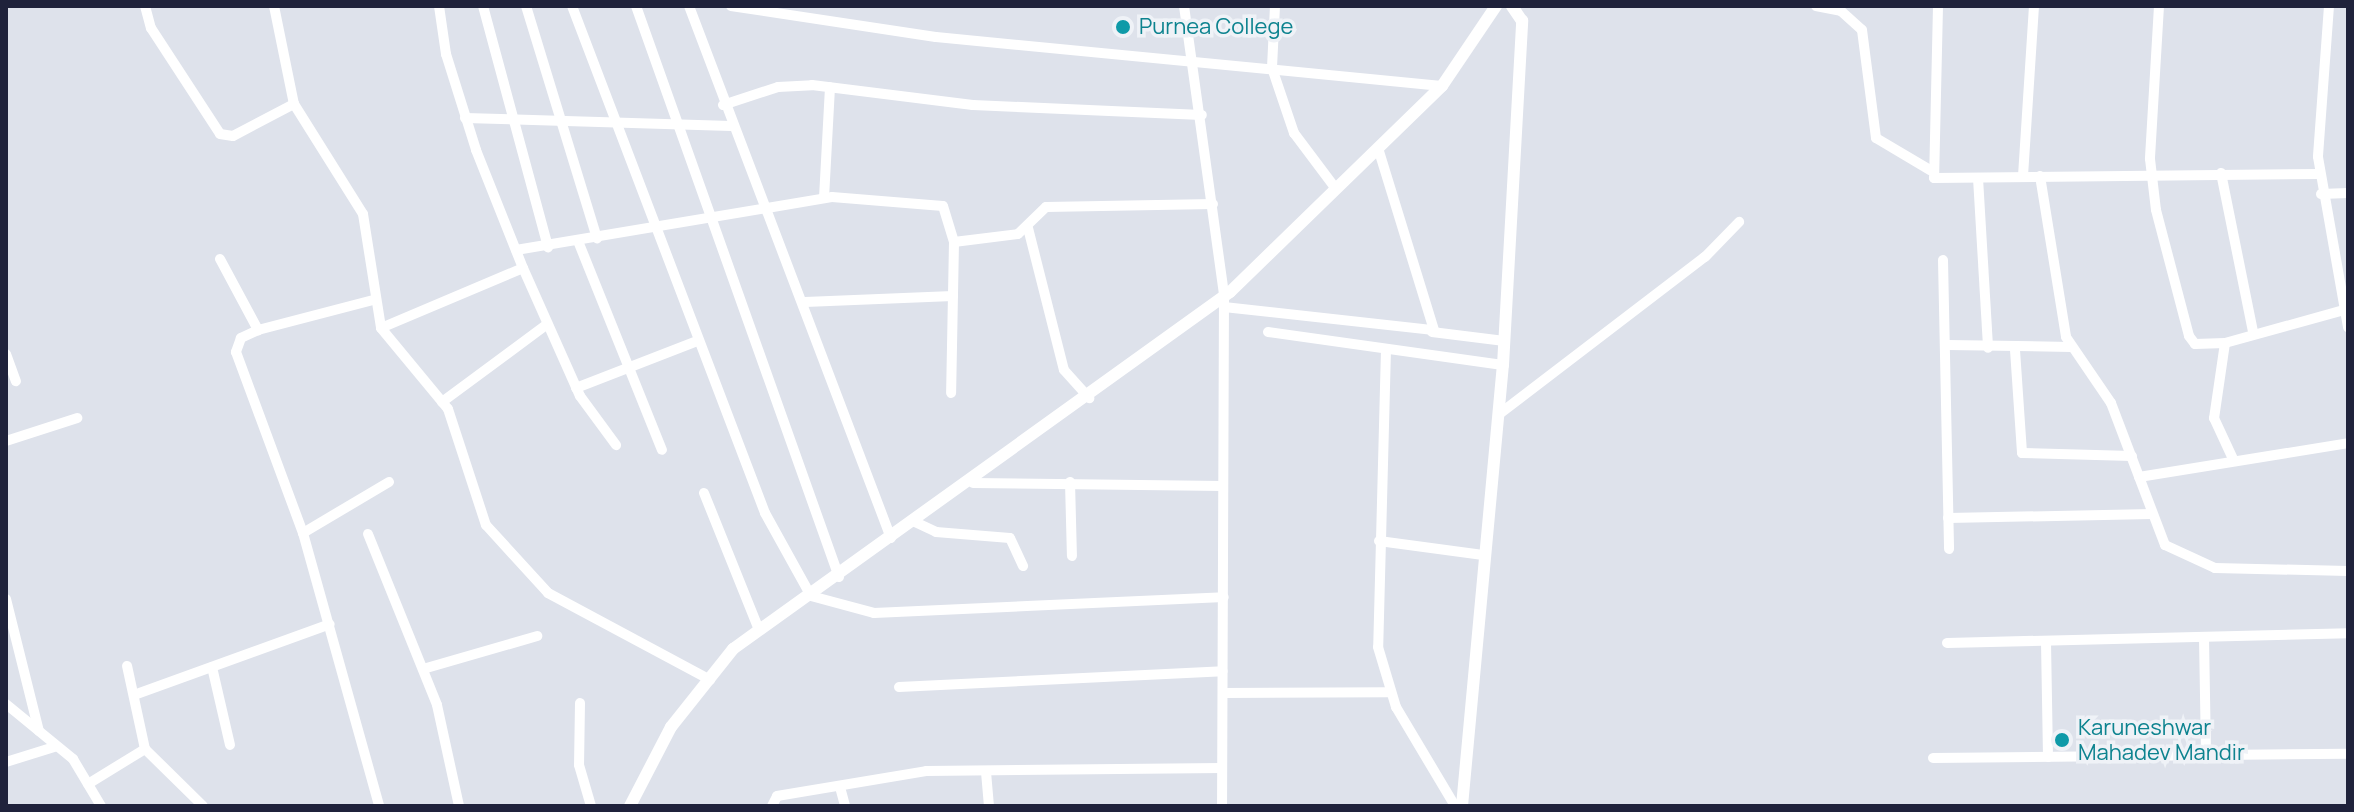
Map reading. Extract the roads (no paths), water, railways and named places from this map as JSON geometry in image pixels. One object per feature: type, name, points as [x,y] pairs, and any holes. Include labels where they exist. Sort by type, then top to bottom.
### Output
[{"type":"street","points":[[145,6],[151,28],[220,134],[233,136],[294,104]]},
{"type":"street","points":[[274,6],[294,104],[363,214],[373,300],[381,328],[442,402],[486,525],[548,593],[710,680]]},
{"type":"street","points":[[439,6],[465,118],[523,268],[576,388],[616,445]]},
{"type":"street","points":[[483,6],[548,247]]},
{"type":"street","points":[[526,6],[559,124],[597,238]]},
{"type":"street","points":[[572,6],[652,225],[765,513],[811,596],[874,613],[1224,597]]},
{"type":"street","points":[[636,6],[673,125],[709,216],[839,577]]},
{"type":"street","points":[[689,6],[731,126],[805,302],[891,538]]},
{"type":"street","points":[[731,6],[936,37],[1195,59],[1442,86]]},
{"type":"street","points":[[1184,6],[1195,59],[1224,301],[1222,806]]},
{"type":"street","points":[[1275,6],[1272,68],[1298,145],[1336,189]]},
{"type":"street","points":[[630,806],[671,727],[758,627],[839,577],[1224,301],[1442,86],[1496,6]]},
{"type":"street","points":[[1462,805],[1503,365],[1522,21],[1512,6]]},
{"type":"street","points":[[1816,6],[1841,11],[1862,30],[1876,138],[1930,170],[1941,180],[2152,173],[2319,174]]},
{"type":"street","points":[[1930,170],[1938,6]]},
{"type":"street","points":[[2023,176],[2034,6]]},
{"type":"street","points":[[2159,6],[2152,173],[2189,336],[2195,344],[2225,343],[2253,331],[2344,310]]},
{"type":"street","points":[[2329,6],[2319,174],[2348,327]]},
{"type":"street","points":[[723,105],[778,87],[830,87],[973,105],[1202,115]]},
{"type":"street","points":[[824,198],[830,87]]},
{"type":"street","points":[[465,118],[616,127],[731,126]]},
{"type":"street","points":[[1378,148],[1432,332]]},
{"type":"street","points":[[2221,173],[2253,331]]},
{"type":"street","points":[[2040,176],[2071,347],[2111,403],[2165,545],[2194,563],[2348,571]]},
{"type":"street","points":[[1978,178],[1988,348]]},
{"type":"street","points":[[2321,194],[2348,193]]},
{"type":"street","points":[[516,250],[824,198],[943,206],[954,242],[951,393]]},
{"type":"street","points":[[954,242],[997,242],[1028,228],[1046,207],[1213,204]]},
{"type":"street","points":[[1498,415],[1705,257],[1739,222]]},
{"type":"street","points":[[1028,228],[1064,370],[1089,398]]},
{"type":"street","points":[[578,241],[662,450]]},
{"type":"street","points":[[220,259],[258,330]]},
{"type":"street","points":[[1943,260],[1948,345],[1949,549]]},
{"type":"street","points":[[381,328],[523,268]]},
{"type":"street","points":[[805,302],[953,296]]},
{"type":"street","points":[[373,300],[258,330],[241,338],[236,352],[303,533],[379,806]]},
{"type":"street","points":[[1224,301],[1504,341]]},
{"type":"street","points":[[442,402],[546,325]]},
{"type":"street","points":[[1268,332],[1503,365]]},
{"type":"street","points":[[576,388],[697,341]]},
{"type":"street","points":[[2225,343],[2214,418],[2234,461]]},
{"type":"street","points":[[1948,345],[2015,350],[2071,347]]},
{"type":"street","points":[[1386,349],[1375,615],[1389,692],[1462,805]]},
{"type":"street","points":[[2015,350],[2022,453],[2132,456]]},
{"type":"street","points":[[6,354],[16,381]]},
{"type":"street","points":[[6,441],[77,418]]},
{"type":"street","points":[[2139,477],[2348,443]]},
{"type":"street","points":[[303,533],[389,482]]},
{"type":"street","points":[[1070,482],[1072,556]]},
{"type":"street","points":[[973,483],[1223,486]]},
{"type":"street","points":[[704,493],[758,627]]},
{"type":"street","points":[[1948,518],[2152,514]]},
{"type":"street","points":[[915,522],[936,532],[1010,538],[1023,566]]},
{"type":"street","points":[[368,534],[423,669],[459,806]]},
{"type":"street","points":[[1379,541],[1483,555]]},
{"type":"street","points":[[6,599],[39,731]]},
{"type":"street","points":[[134,695],[330,624]]},
{"type":"street","points":[[1947,643],[2348,633]]},
{"type":"street","points":[[423,669],[537,636]]},
{"type":"street","points":[[2204,638],[2206,757]]},
{"type":"street","points":[[2046,642],[2048,757]]},
{"type":"street","points":[[127,666],[145,749],[203,806]]},
{"type":"street","points":[[212,667],[230,745]]},
{"type":"street","points":[[899,687],[1223,671]]},
{"type":"street","points":[[1223,693],[1389,692]]},
{"type":"street","points":[[580,703],[579,765],[591,806]]},
{"type":"street","points":[[6,704],[57,746],[88,784],[101,806]]},
{"type":"street","points":[[6,762],[57,746]]},
{"type":"street","points":[[88,784],[145,749]]},
{"type":"street","points":[[1933,758],[2348,754]]},
{"type":"street","points":[[772,806],[777,796],[926,771],[1222,768]]},
{"type":"street","points":[[986,772],[989,806]]},
{"type":"street","points":[[840,787],[845,806]]},
{"type":"place","name":"Purnea College","points":[[1123,27]]},
{"type":"place","name":"Karuneshwar Mahadev Mandir","points":[[2062,740]]}]
